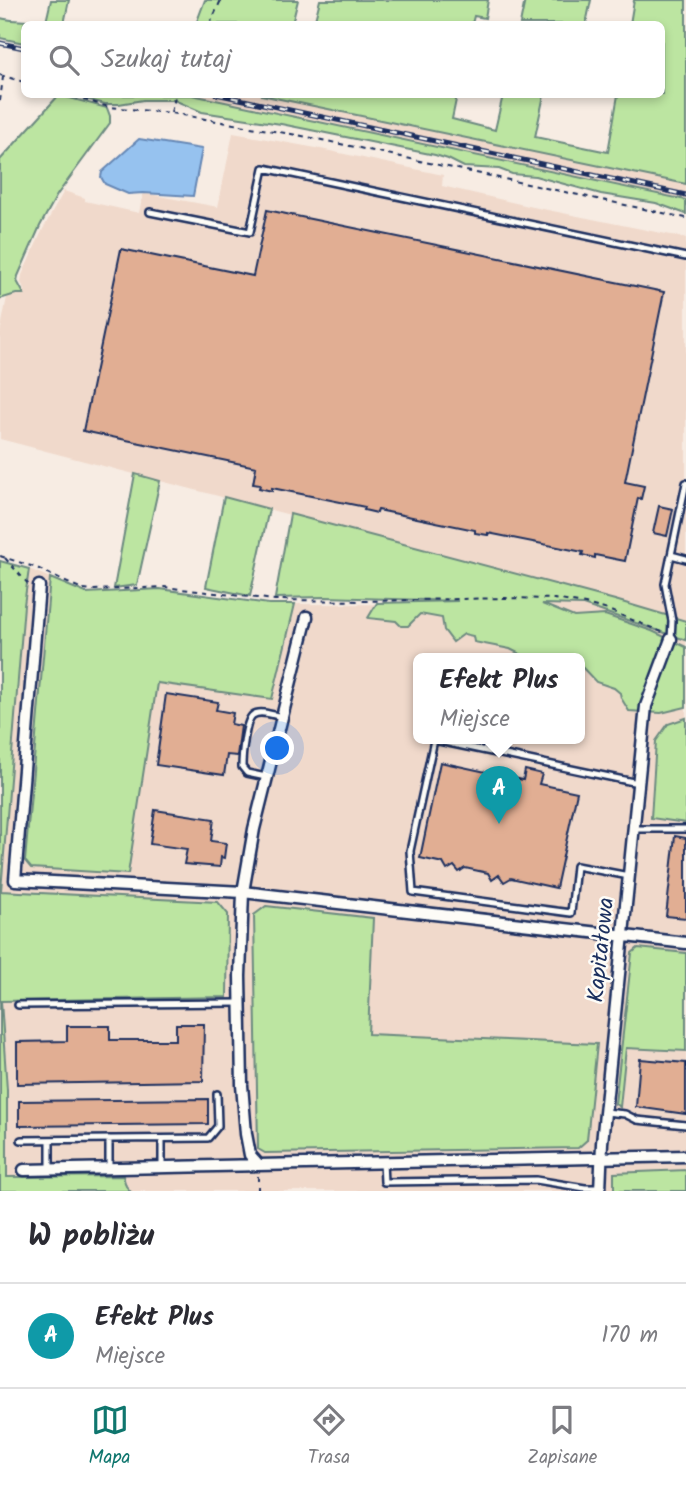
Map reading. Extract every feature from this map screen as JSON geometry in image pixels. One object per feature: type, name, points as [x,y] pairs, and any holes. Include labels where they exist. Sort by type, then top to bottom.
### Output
[{"type":"street","points":[[39,588],[16,880],[243,892],[686,943]]},
{"type":"street","points":[[259,1165],[250,1155],[246,1134],[240,1003],[243,892],[254,829],[307,617]]},
{"type":"street","name":"Kapitałowa","points":[[600,1190],[605,1112],[645,713],[672,637]]},
{"type":"street","points":[[24,1170],[686,1156]]},
{"type":"lane","points":[[150,212],[250,232],[264,168],[686,257]]},
{"type":"lane","points":[[672,637],[665,584],[686,483]]},
{"type":"lane","points":[[671,555],[686,559]]},
{"type":"lane","points":[[267,777],[247,773],[243,767],[248,722],[257,713],[282,717]]},
{"type":"lane","points":[[432,744],[410,851],[413,892],[571,913],[576,866],[629,876]]},
{"type":"lane","points":[[452,744],[638,783]]},
{"type":"lane","points":[[634,829],[686,829]]},
{"type":"lane","points":[[18,1005],[240,1003]]},
{"type":"lane","points":[[21,1140],[208,1138],[218,1126],[217,1094]]},
{"type":"lane","points":[[605,1112],[625,1114],[637,1120],[686,1125]]},
{"type":"lane","points":[[109,1139],[109,1168]]},
{"type":"lane","points":[[162,1139],[162,1167]]},
{"type":"lane","points":[[50,1140],[50,1169]]},
{"type":"lane","points":[[383,1162],[384,1182],[536,1180],[600,1190]]},
{"type":"path","points":[[211,21],[221,0]]},
{"type":"path","points":[[0,101],[2,76],[21,81]]},
{"type":"path","points":[[78,98],[109,107],[171,113],[308,137],[686,218]]},
{"type":"path","points":[[171,113],[175,98]]},
{"type":"path","points":[[0,556],[37,568],[72,586],[94,590],[164,587],[275,600],[506,598],[564,601],[608,610],[672,637]]},
{"type":"path","points":[[5,558],[34,590],[39,588]]},
{"type":"path","points":[[258,1191],[259,1165]]},
{"type":"shaded area","points":[[206,98],[275,98],[686,184],[686,200]]},
{"type":"shaded area","points":[[233,133],[443,175],[442,186],[686,238],[686,621],[0,439],[0,333],[7,297],[24,293],[22,275],[64,191],[85,198],[85,201],[139,213],[143,193],[218,207]]},
{"type":"shaded area","points":[[29,569],[86,593],[160,589],[269,604],[583,605],[686,640],[686,1191],[6,1191],[7,1090],[1,1001],[1,891]]},
{"type":"green space","points":[[51,0],[69,0],[65,21],[46,21]]},
{"type":"green space","points":[[205,0],[298,0],[293,21],[197,21]]},
{"type":"green space","points":[[320,0],[488,0],[485,18],[474,16],[473,21],[315,21]]},
{"type":"green space","points":[[525,0],[591,0],[587,21],[521,21]]},
{"type":"green space","points":[[634,0],[686,0],[686,184],[275,98],[456,98],[452,119],[495,130],[502,98],[543,98],[535,137],[608,152],[617,98],[665,98],[665,21],[630,21]]},
{"type":"green space","points":[[0,18],[28,21],[21,21],[21,42],[0,38]]},
{"type":"green space","points":[[56,98],[70,98],[107,108],[110,123],[57,195],[40,226],[18,276],[17,281],[24,294],[0,299],[0,160]]},
{"type":"green space","points":[[82,98],[206,98],[686,200],[686,214],[656,203],[601,194],[535,176],[512,174],[499,169],[464,167],[435,155],[281,124],[202,112],[174,100],[105,104]]},
{"type":"green space","points":[[135,474],[160,481],[137,585],[114,588]]},
{"type":"green space","points":[[224,497],[269,509],[250,596],[206,587]]},
{"type":"green space","points":[[290,514],[686,621],[686,640],[583,605],[542,604],[574,617],[605,615],[652,631],[686,647],[686,707],[661,713],[629,711],[620,693],[596,682],[585,670],[585,653],[518,653],[474,642],[473,636],[464,634],[453,642],[444,630],[442,618],[420,614],[408,626],[401,626],[396,621],[368,618],[377,603],[458,601],[275,598]]},
{"type":"green space","points":[[0,561],[29,569],[1,891],[218,902],[228,914],[227,997],[1,1001],[7,1090],[7,1177],[123,1176],[130,1191],[0,1191]]},
{"type":"green space","points":[[50,578],[86,593],[160,589],[269,604],[295,604],[272,699],[157,683],[128,874],[31,868],[25,861]]},
{"type":"green space","points":[[686,718],[686,823],[651,818],[656,741],[668,724]]},
{"type":"green space","points":[[266,906],[373,918],[368,1034],[597,1044],[587,1140],[578,1148],[265,1153],[258,1149],[254,915]]},
{"type":"green space","points":[[638,948],[686,953],[686,1051],[626,1048],[620,1107],[615,1104],[632,953]]},
{"type":"green space","points":[[686,1170],[686,1191],[614,1191],[614,1173]]},
{"type":"water","points":[[139,139],[202,149],[193,196],[128,194],[105,184],[101,177],[102,172]]},
{"type":"building","points":[[267,210],[664,292],[625,482],[644,486],[641,499],[638,498],[625,561],[595,555],[595,558],[582,555],[583,552],[488,533],[475,533],[475,530],[378,510],[377,513],[364,510],[365,507],[272,488],[272,491],[259,488],[260,485],[253,484],[256,467],[83,431],[121,249],[253,276]]},
{"type":"building","points":[[659,506],[673,509],[667,536],[653,533]]},
{"type":"building","points":[[166,694],[218,702],[216,710],[233,713],[231,724],[241,726],[237,756],[227,755],[224,775],[156,765]]},
{"type":"building","points":[[440,762],[523,780],[525,770],[542,774],[539,784],[577,792],[556,888],[511,878],[504,882],[499,875],[492,880],[488,873],[465,868],[459,872],[454,866],[447,870],[443,863],[420,858]]},
{"type":"building","points":[[155,810],[214,819],[211,841],[226,843],[220,867],[184,864],[187,849],[150,844]]},
{"type":"building","points":[[675,836],[686,838],[686,918],[666,916]]},
{"type":"building","points":[[176,1024],[204,1024],[203,1081],[17,1084],[17,1042],[67,1041],[67,1026],[110,1026],[110,1040],[176,1040]]},
{"type":"building","points":[[640,1059],[686,1063],[686,1114],[636,1107]]},
{"type":"building","points":[[208,1099],[208,1124],[19,1126],[19,1101]]},
{"type":"railway","points":[[0,43],[21,47]]},
{"type":"railway","points":[[235,98],[686,195]]},
{"type":"place","name":"Efekt Plus","points":[[499,824]]}]
